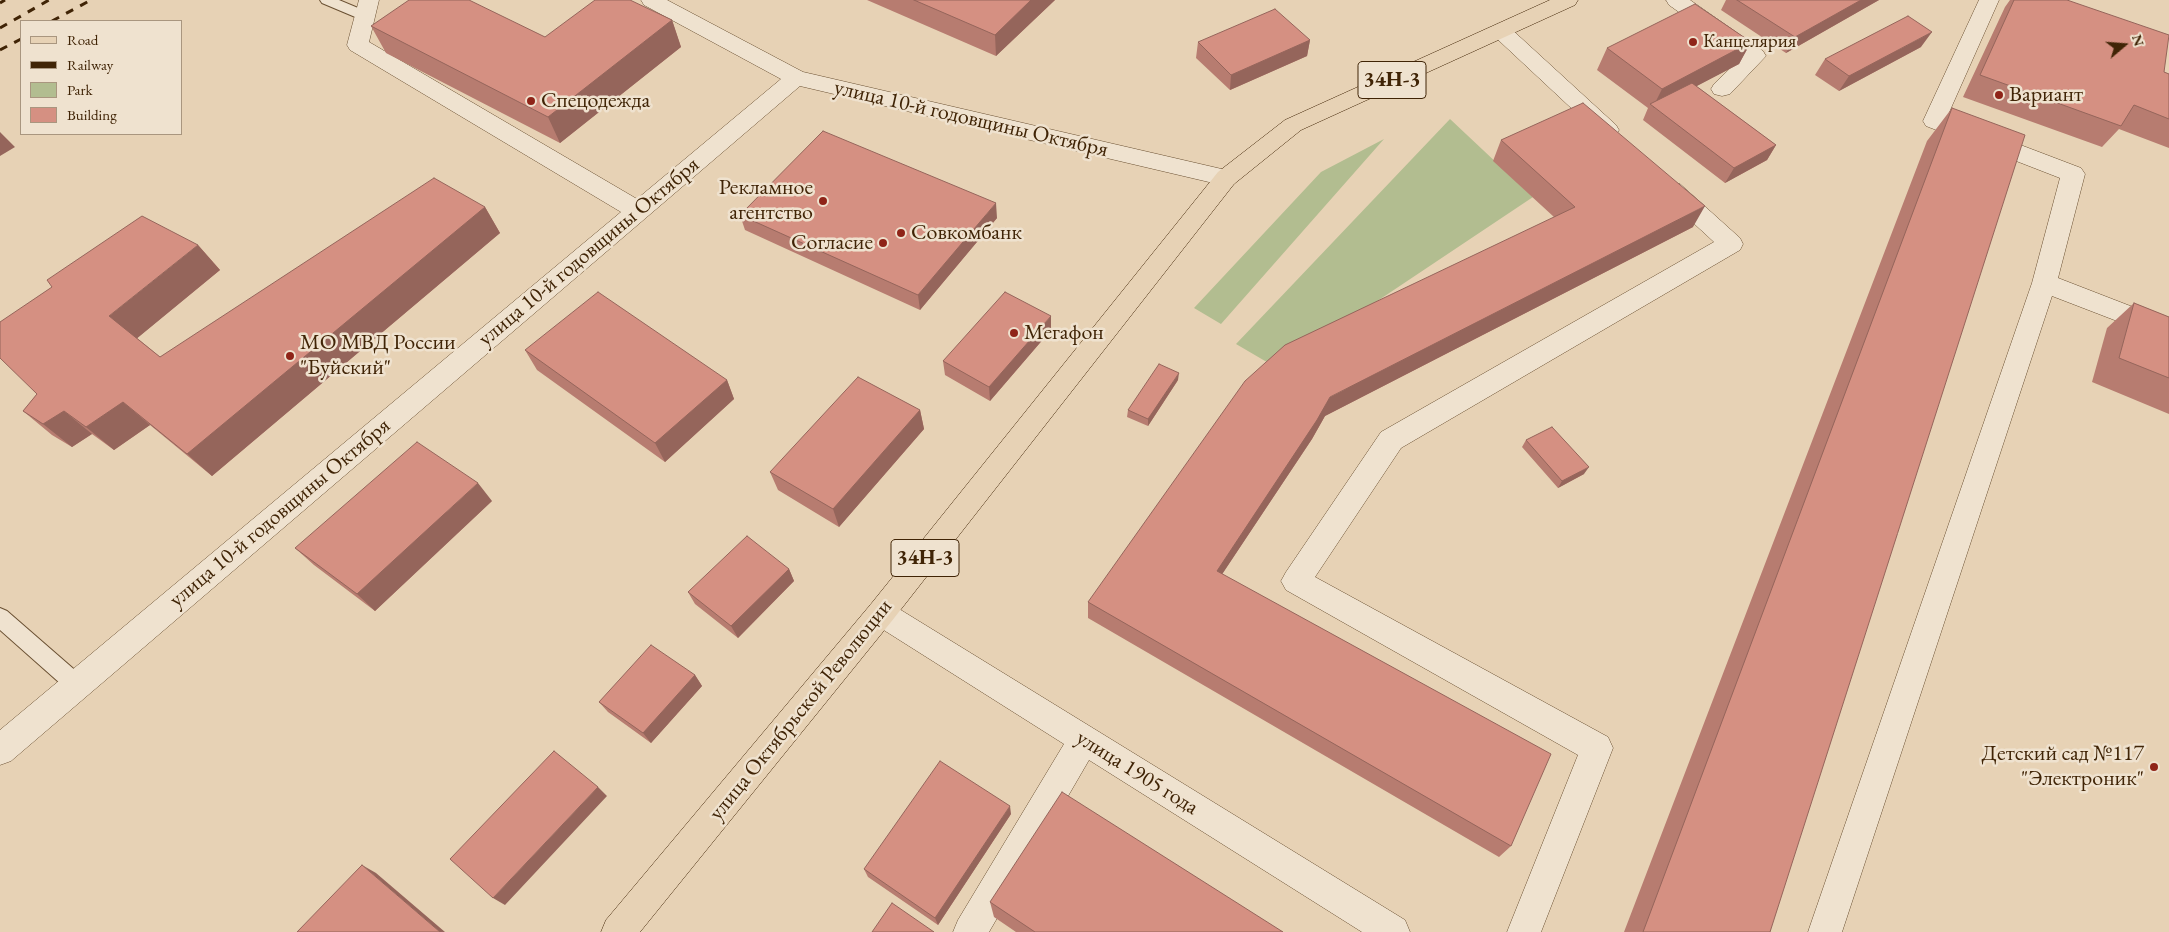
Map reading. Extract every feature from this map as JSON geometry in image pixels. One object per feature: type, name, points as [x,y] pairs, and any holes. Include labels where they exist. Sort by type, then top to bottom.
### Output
[{"type":"main road","name":"улица Октябрьской Революции","points":[[618,932],[881,613],[1226,178],[1293,125],[1568,0]]},
{"type":"street","points":[[651,0],[796,78]]},
{"type":"street","points":[[1676,0],[1755,56],[1722,89]]},
{"type":"street","points":[[1825,932],[2044,283],[2073,174],[1934,121],[1989,0]]},
{"type":"street","points":[[358,45],[367,8]]},
{"type":"street","points":[[1501,30],[1623,144]]},
{"type":"street","points":[[358,45],[382,31]]},
{"type":"street","points":[[358,45],[638,211]]},
{"type":"street","name":"улица 10-й годовщины Октября","points":[[0,750],[796,78],[1226,178]]},
{"type":"street","points":[[1524,932],[1597,748],[1296,581],[1391,440],[1731,244],[1652,171]]},
{"type":"street","points":[[2044,283],[2169,331]]},
{"type":"street","name":"улица 1905 года","points":[[881,613],[1393,932]]},
{"type":"street","points":[[970,932],[1084,740]]},
{"type":"lane","points":[[327,0],[367,8]]},
{"type":"lane","points":[[0,618],[77,685]]},
{"type":"green space","points":[[1450,119],[1533,197],[1277,368],[1236,344]]},
{"type":"green space","points":[[1384,139],[1221,324],[1194,308],[1321,172]]},
{"type":"building","points":[[409,0],[469,0],[545,37],[595,0],[630,0],[672,20],[548,117],[371,26]]},
{"type":"building","points":[[914,0],[1031,0],[995,35]]},
{"type":"building","points":[[1737,0],[1861,0],[1795,37]]},
{"type":"building","points":[[2014,0],[2067,0],[2169,35],[2164,72],[2169,74],[2169,119],[2134,105],[2121,126],[1980,75]]},
{"type":"building","points":[[1695,4],[1751,42],[1662,89],[1607,48]]},
{"type":"building","points":[[1275,9],[1310,40],[1231,75],[1198,42]]},
{"type":"building","points":[[1908,16],[1932,32],[1849,76],[1825,59]]},
{"type":"building","points":[[1692,83],[1776,145],[1734,168],[1650,104]]},
{"type":"building","points":[[1583,103],[1705,206],[1330,397],[1317,420],[1217,571],[1551,754],[1511,846],[1088,602],[1245,381],[1285,345],[1575,207],[1501,140]]},
{"type":"building","points":[[1952,108],[2025,135],[1770,932],[1643,932]]},
{"type":"building","points":[[823,131],[996,203],[918,295],[740,215]]},
{"type":"building","points":[[434,178],[485,207],[187,454],[123,402],[86,427],[64,411],[43,424],[23,411],[37,394],[0,358],[0,322],[52,287],[47,280],[142,216],[198,245],[109,316],[160,357]]},
{"type":"building","points":[[598,292],[727,380],[655,443],[525,350]]},
{"type":"building","points":[[1005,292],[1051,316],[989,387],[943,361]]},
{"type":"building","points":[[2134,303],[2169,317],[2169,378],[2119,358]]},
{"type":"building","points":[[1159,364],[1179,373],[1148,419],[1128,410]]},
{"type":"building","points":[[858,377],[920,410],[833,509],[770,472]]},
{"type":"building","points":[[1552,427],[1589,467],[1562,481],[1526,440]]},
{"type":"building","points":[[417,442],[478,483],[357,594],[295,548]]},
{"type":"building","points":[[747,536],[789,569],[731,626],[688,592]]},
{"type":"building","points":[[651,645],[695,675],[643,733],[599,702]]},
{"type":"building","points":[[554,751],[598,787],[493,898],[450,859]]},
{"type":"building","points":[[940,761],[1010,806],[935,918],[864,869]]},
{"type":"building","points":[[1062,792],[1283,932],[1035,932],[990,902]]},
{"type":"building","points":[[362,865],[440,932],[297,932]]},
{"type":"building","points":[[892,903],[934,932],[872,932]]},
{"type":"railway","points":[[0,3],[5,0]]},
{"type":"railway","points":[[0,28],[49,0]]},
{"type":"railway","points":[[54,20],[91,0]]},
{"type":"railway","points":[[0,50],[20,40]]},
{"type":"place","name":"Канцелярия","points":[[1693,42]]},
{"type":"place","name":"Вариант","points":[[1999,95]]},
{"type":"place","name":"Спецодежда","points":[[531,101]]},
{"type":"place","name":"Рекламное агентство","points":[[823,201]]},
{"type":"place","name":"Совкомбанк","points":[[901,233]]},
{"type":"place","name":"Согласие","points":[[883,243]]},
{"type":"place","name":"Мегафон","points":[[1014,333]]},
{"type":"place","name":"МО МВД России \"Буйский\"","points":[[290,356]]},
{"type":"place","name":"Детский сад №117 \"Электроник\"","points":[[2154,767]]}]
